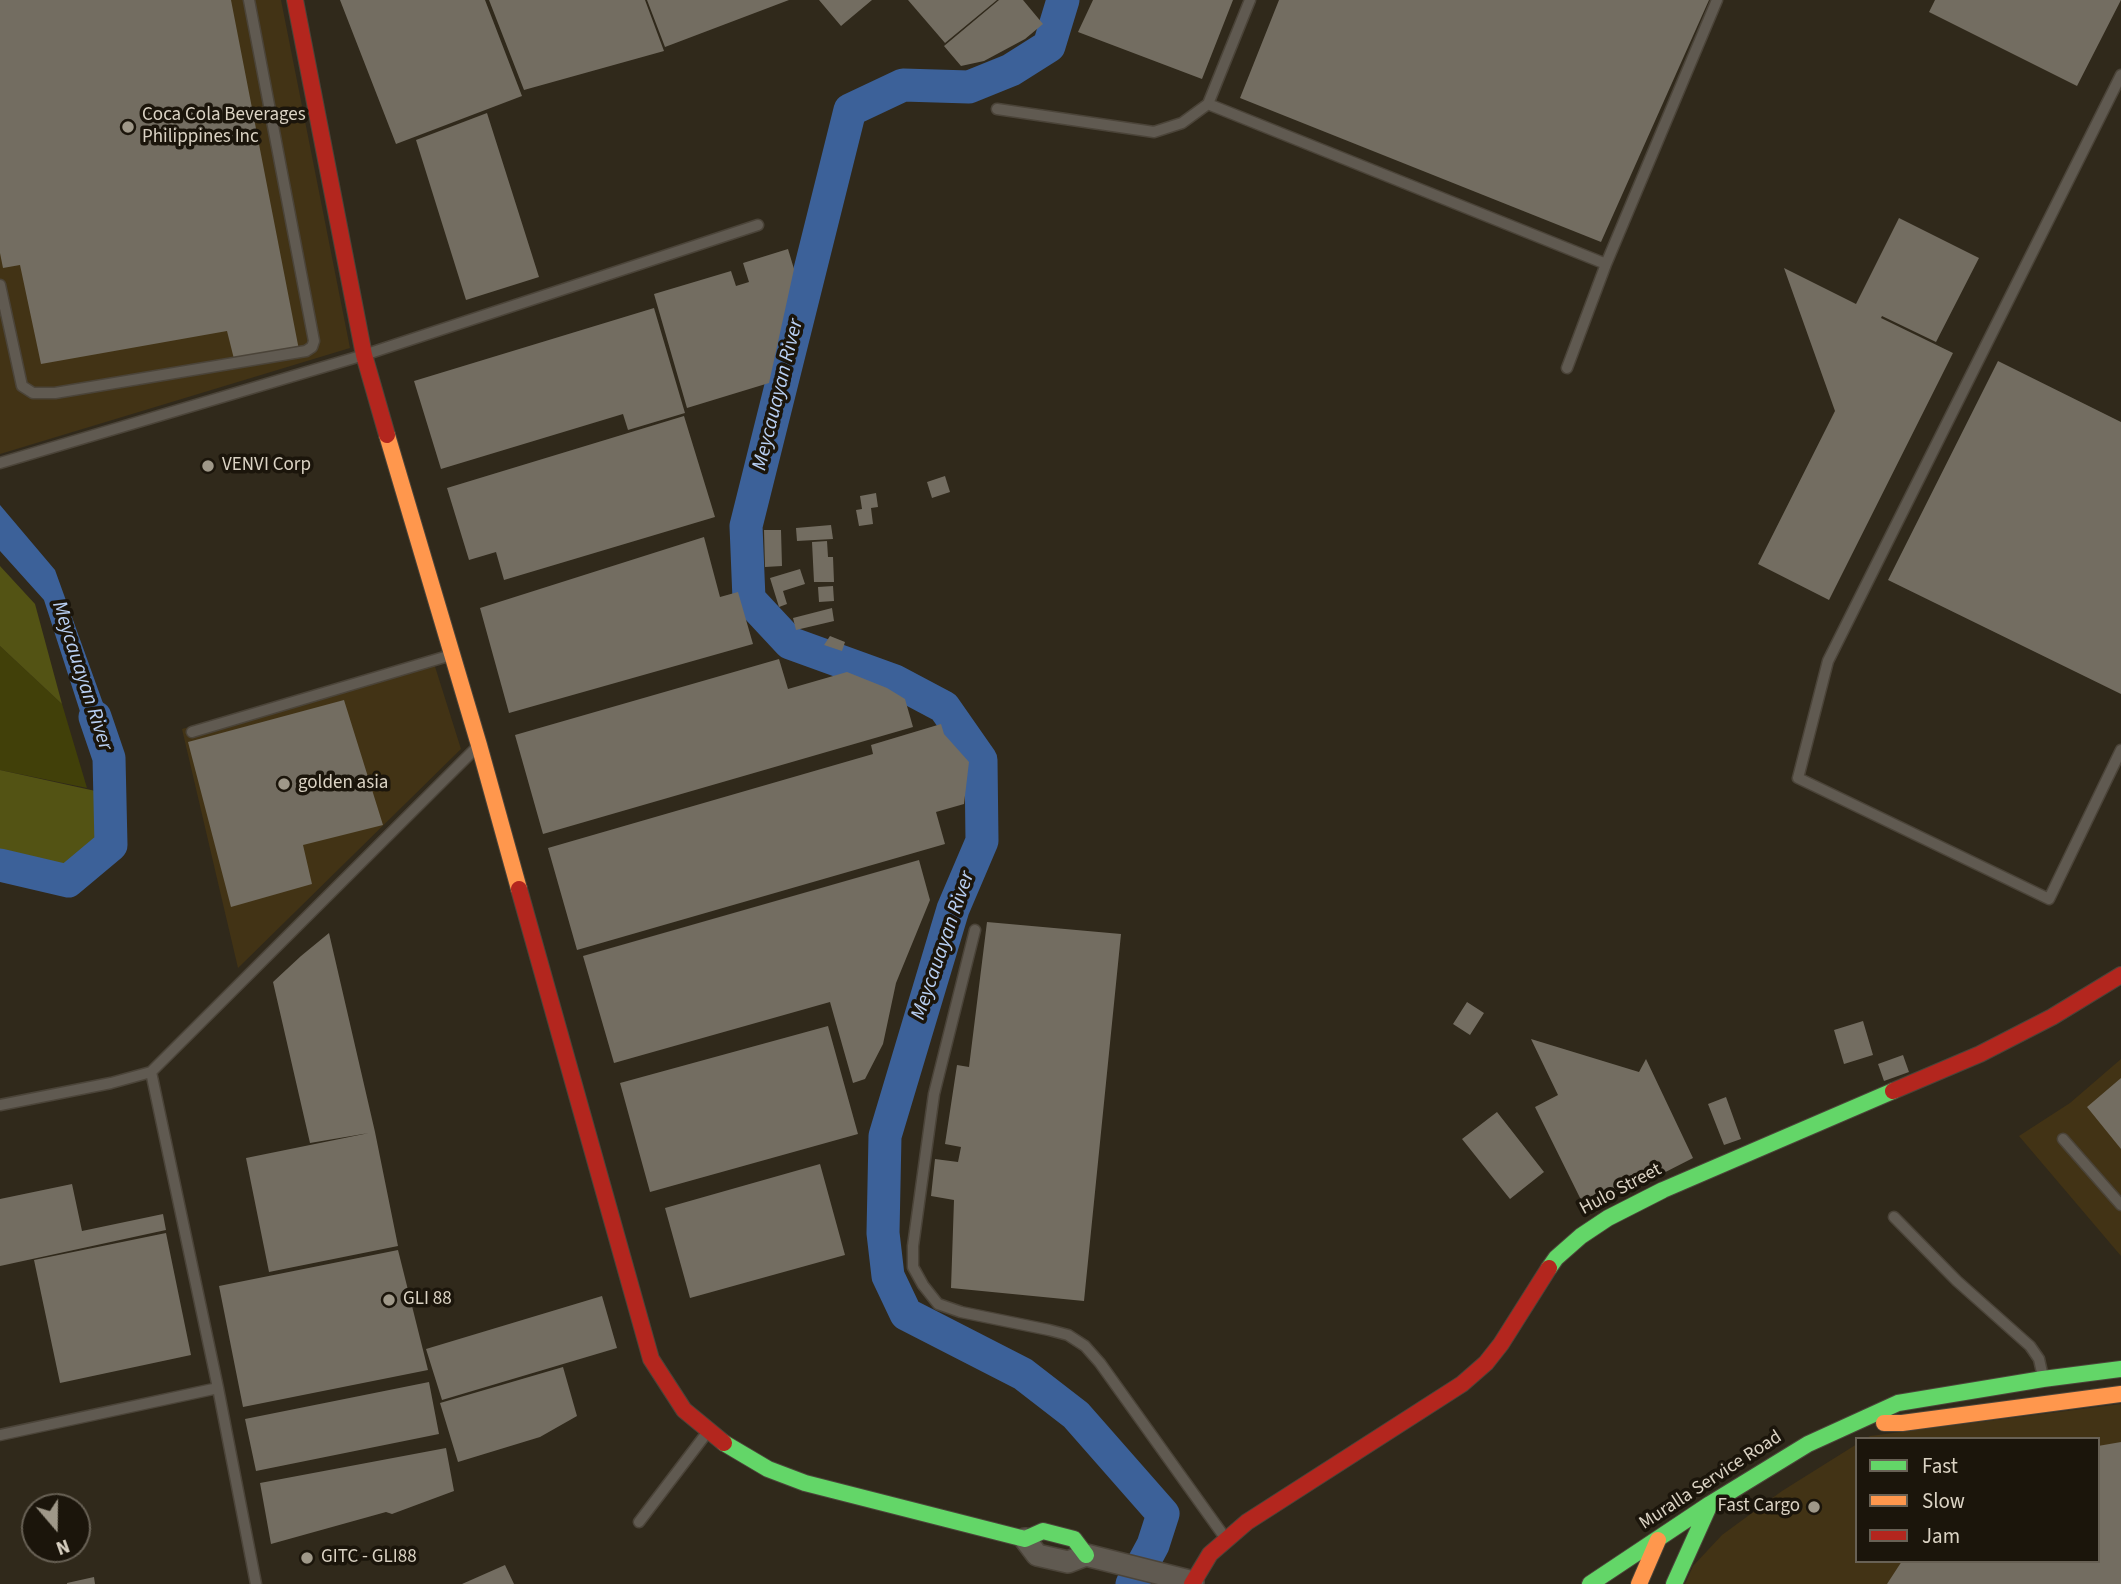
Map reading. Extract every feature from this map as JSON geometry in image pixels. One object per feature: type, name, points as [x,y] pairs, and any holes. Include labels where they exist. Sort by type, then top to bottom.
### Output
[{"type":"street","points":[[295,0],[365,355],[651,1359],[684,1409],[708,1432],[768,1469],[805,1483],[1025,1539],[1037,1555],[1068,1562],[1086,1555],[1196,1583]]},
{"type":"street","name":"Hulo Street","points":[[1196,1583],[1210,1554],[1226,1539],[1269,1507],[1429,1407],[1486,1363],[1556,1258],[1581,1236],[1608,1218],[1663,1190],[1980,1054],[2052,1017],[2121,975]]},
{"type":"street","name":"Muralla Service Road","points":[[1599,1582],[1710,1504],[1808,1444],[1898,1403],[2121,1369]]},
{"type":"street","name":"Muralla Service Road","points":[[1859,1422],[1902,1423],[2121,1394]]},
{"type":"street","points":[[1674,1584],[1710,1504]]},
{"type":"street","points":[[1639,1584],[1658,1540]]},
{"type":"lane","points":[[0,285],[22,386],[33,393],[55,393],[312,348],[314,341],[249,0]]},
{"type":"lane","points":[[997,109],[1154,132],[1182,122],[1208,104],[1250,0]]},
{"type":"lane","points":[[1567,368],[1606,264],[1717,0]]},
{"type":"lane","points":[[2121,75],[1828,661],[1798,778],[2049,899],[2121,750]]},
{"type":"lane","points":[[1208,104],[1606,264]]},
{"type":"lane","points":[[0,463],[365,355],[758,225]]},
{"type":"lane","points":[[192,732],[450,655]]},
{"type":"lane","points":[[0,1105],[111,1083],[151,1072],[478,745]]},
{"type":"lane","points":[[975,930],[934,1094],[913,1246],[913,1267],[938,1304],[961,1312],[1068,1335],[1085,1346],[1226,1539]]},
{"type":"lane","points":[[151,1072],[218,1388],[256,1584]]},
{"type":"lane","points":[[2063,1139],[2121,1205]]},
{"type":"lane","points":[[1894,1217],[1957,1281],[2030,1346],[2039,1359],[2048,1404]]},
{"type":"lane","points":[[0,1434],[218,1388]]},
{"type":"lane","points":[[639,1522],[708,1432]]},
{"type":"shaded area","name":"Coca Cola Beverages Philippines Inc","points":[[0,0],[281,0],[350,348],[0,454]]},
{"type":"shaded area","points":[[0,566],[35,604],[62,704],[0,646]]},
{"type":"shaded area","points":[[0,646],[62,704],[87,788],[0,770]]},
{"type":"shaded area","name":"golden asia","points":[[432,657],[461,749],[238,968],[182,729]]},
{"type":"shaded area","points":[[0,770],[100,792],[102,841],[66,871],[0,855]]},
{"type":"shaded area","points":[[2121,1059],[2121,1256],[2019,1136],[2070,1103]]},
{"type":"shaded area","points":[[2121,1404],[2121,1584],[1685,1584],[1693,1566],[1722,1535],[1782,1491],[1855,1445],[1855,1563],[2100,1563],[2100,1437],[1870,1436]]},
{"type":"water","points":[[0,505],[55,570],[122,756],[96,761],[44,600],[0,551]]},
{"type":"building","name":"Coca Cola Beverages Philippines Inc","points":[[0,0],[231,0],[299,350],[234,359],[227,331],[41,364],[20,265],[3,268],[0,253]]},
{"type":"building","points":[[340,0],[485,0],[522,96],[396,144]]},
{"type":"building","points":[[489,0],[645,0],[664,51],[524,90]]},
{"type":"building","points":[[647,0],[789,0],[665,47]]},
{"type":"building","points":[[819,0],[872,0],[841,26]]},
{"type":"building","points":[[908,0],[997,0],[945,43]]},
{"type":"building","points":[[999,0],[1023,0],[1043,24],[1025,39],[984,61],[961,66],[944,46]]},
{"type":"building","points":[[1093,0],[1233,0],[1202,79],[1078,32]]},
{"type":"building","points":[[1279,0],[1709,0],[1601,242],[1240,98]]},
{"type":"building","points":[[1935,0],[2121,0],[2077,86],[1929,12]]},
{"type":"building","points":[[487,113],[539,277],[466,300],[416,140]]},
{"type":"building","points":[[1899,218],[1979,258],[1936,342],[1882,316],[1881,318],[1953,353],[1829,600],[1758,564],[1835,411],[1784,268],[1856,304]]},
{"type":"building","points":[[788,249],[794,269],[769,383],[687,408],[654,294],[731,271],[736,286],[749,282],[743,263]]},
{"type":"building","points":[[654,308],[685,413],[628,430],[623,414],[441,469],[414,381]]},
{"type":"building","points":[[1998,361],[2121,422],[2121,694],[1888,580]]},
{"type":"building","points":[[684,416],[715,517],[504,580],[496,552],[469,560],[447,488]]},
{"type":"building","points":[[945,476],[950,492],[932,498],[927,482]]},
{"type":"building","points":[[876,493],[878,507],[871,508],[873,524],[859,526],[856,510],[862,509],[860,496]]},
{"type":"building","points":[[831,525],[833,539],[797,541],[796,528]]},
{"type":"building","points":[[764,530],[781,530],[782,566],[765,567]]},
{"type":"building","points":[[704,537],[720,597],[738,592],[753,644],[509,713],[480,608]]},
{"type":"building","points":[[827,541],[828,557],[833,557],[834,582],[814,582],[812,542]]},
{"type":"building","points":[[800,569],[805,584],[783,591],[787,604],[779,607],[770,578]]},
{"type":"building","points":[[833,586],[834,601],[819,602],[818,587]]},
{"type":"building","points":[[832,608],[834,621],[796,630],[793,618]]},
{"type":"building","points":[[830,636],[845,642],[842,651],[824,645]]},
{"type":"building","points":[[779,659],[788,689],[847,672],[887,688],[905,699],[913,727],[543,834],[515,735]]},
{"type":"building","name":"golden asia","points":[[344,700],[383,825],[303,845],[312,884],[231,907],[188,742]]},
{"type":"building","points":[[941,724],[944,734],[969,762],[964,804],[936,812],[945,844],[577,950],[548,848],[873,754],[871,745]]},
{"type":"building","points":[[919,860],[930,900],[896,983],[883,1044],[865,1079],[853,1083],[830,1002],[614,1063],[583,956]]},
{"type":"building","points":[[987,922],[1121,934],[1084,1301],[951,1288],[954,1200],[931,1196],[935,1159],[958,1162],[961,1147],[945,1144],[957,1065],[969,1067]]},
{"type":"building","points":[[329,933],[398,1246],[269,1272],[246,1158],[369,1133],[310,1143],[273,982]]},
{"type":"building","points":[[1467,1002],[1484,1013],[1470,1035],[1453,1024]]},
{"type":"building","points":[[1863,1021],[1873,1055],[1844,1064],[1834,1030]]},
{"type":"building","points":[[828,1026],[858,1134],[650,1192],[620,1083]]},
{"type":"building","points":[[1531,1039],[1639,1072],[1646,1059],[1693,1158],[1587,1212],[1535,1107],[1558,1095]]},
{"type":"building","points":[[1903,1055],[1909,1072],[1884,1081],[1878,1064]]},
{"type":"building","points":[[2121,1078],[2121,1149],[2087,1107]]},
{"type":"building","points":[[1726,1097],[1741,1139],[1724,1145],[1708,1104]]},
{"type":"building","points":[[1497,1112],[1544,1172],[1510,1199],[1462,1139]]},
{"type":"building","points":[[820,1164],[845,1255],[690,1298],[665,1208]]},
{"type":"building","points":[[72,1184],[82,1231],[163,1214],[166,1230],[0,1266],[0,1199]]},
{"type":"building","points":[[166,1233],[191,1355],[60,1383],[34,1260]]},
{"type":"building","points":[[398,1250],[428,1370],[243,1407],[219,1286]]},
{"type":"building","points":[[602,1296],[617,1348],[442,1400],[426,1349]]},
{"type":"building","points":[[563,1367],[577,1416],[540,1437],[458,1462],[440,1403]]},
{"type":"building","points":[[429,1382],[439,1434],[256,1471],[245,1419]]},
{"type":"building","points":[[2121,1442],[2121,1584],[1887,1584],[1901,1563],[2100,1563],[2100,1446]]},
{"type":"building","points":[[446,1448],[454,1491],[392,1514],[386,1512],[271,1544],[260,1483]]},
{"type":"building","points":[[505,1565],[514,1584],[462,1584]]},
{"type":"building","points":[[94,1577],[95,1584],[67,1584],[67,1583]]},
{"type":"waterway","name":"Meycauayan River","points":[[1063,0],[1049,46],[1011,70],[969,87],[903,85],[850,110],[746,526],[749,599],[790,643],[895,681],[944,707],[981,760],[982,841],[953,909],[885,1136],[883,1233],[888,1276],[906,1314],[1023,1374],[1076,1415],[1163,1514],[1153,1545],[1132,1584]]},
{"type":"waterway","name":"Meycauayan River","points":[[0,865],[68,881],[111,845],[109,758],[95,717]]},
{"type":"traffic: fast","points":[[1549,1268],[1556,1258],[1581,1236],[1608,1218],[1663,1190],[1893,1091]]},
{"type":"traffic: fast","points":[[1590,1584],[1710,1504],[1808,1444],[1898,1403],[2121,1369]]},
{"type":"traffic: fast","points":[[724,1443],[768,1469],[805,1483],[1025,1539],[1043,1531],[1074,1539],[1086,1555]]},
{"type":"traffic: fast","points":[[1674,1584],[1710,1504]]},
{"type":"traffic: slow","points":[[387,435],[519,889]]},
{"type":"traffic: slow","points":[[1884,1423],[1902,1423],[2121,1394]]},
{"type":"traffic: slow","points":[[1639,1584],[1658,1540]]},
{"type":"traffic: jam","points":[[295,0],[364,355],[387,435]]},
{"type":"traffic: jam","points":[[519,889],[651,1359],[684,1410],[724,1443]]},
{"type":"traffic: jam","points":[[1893,1091],[1980,1054],[2052,1017],[2121,975]]},
{"type":"traffic: jam","points":[[1192,1584],[1210,1554],[1247,1522],[1462,1384],[1486,1363],[1549,1268]]},
{"type":"place","name":"Coca Cola Beverages Philippines Inc","points":[[128,127]]},
{"type":"place","name":"VENVI Corp","points":[[208,466]]},
{"type":"place","name":"golden asia","points":[[284,784]]},
{"type":"place","name":"GLI 88","points":[[389,1300]]},
{"type":"place","name":"Fast Cargo","points":[[1814,1507]]},
{"type":"place","name":"GITC - GLI88","points":[[307,1558]]}]
